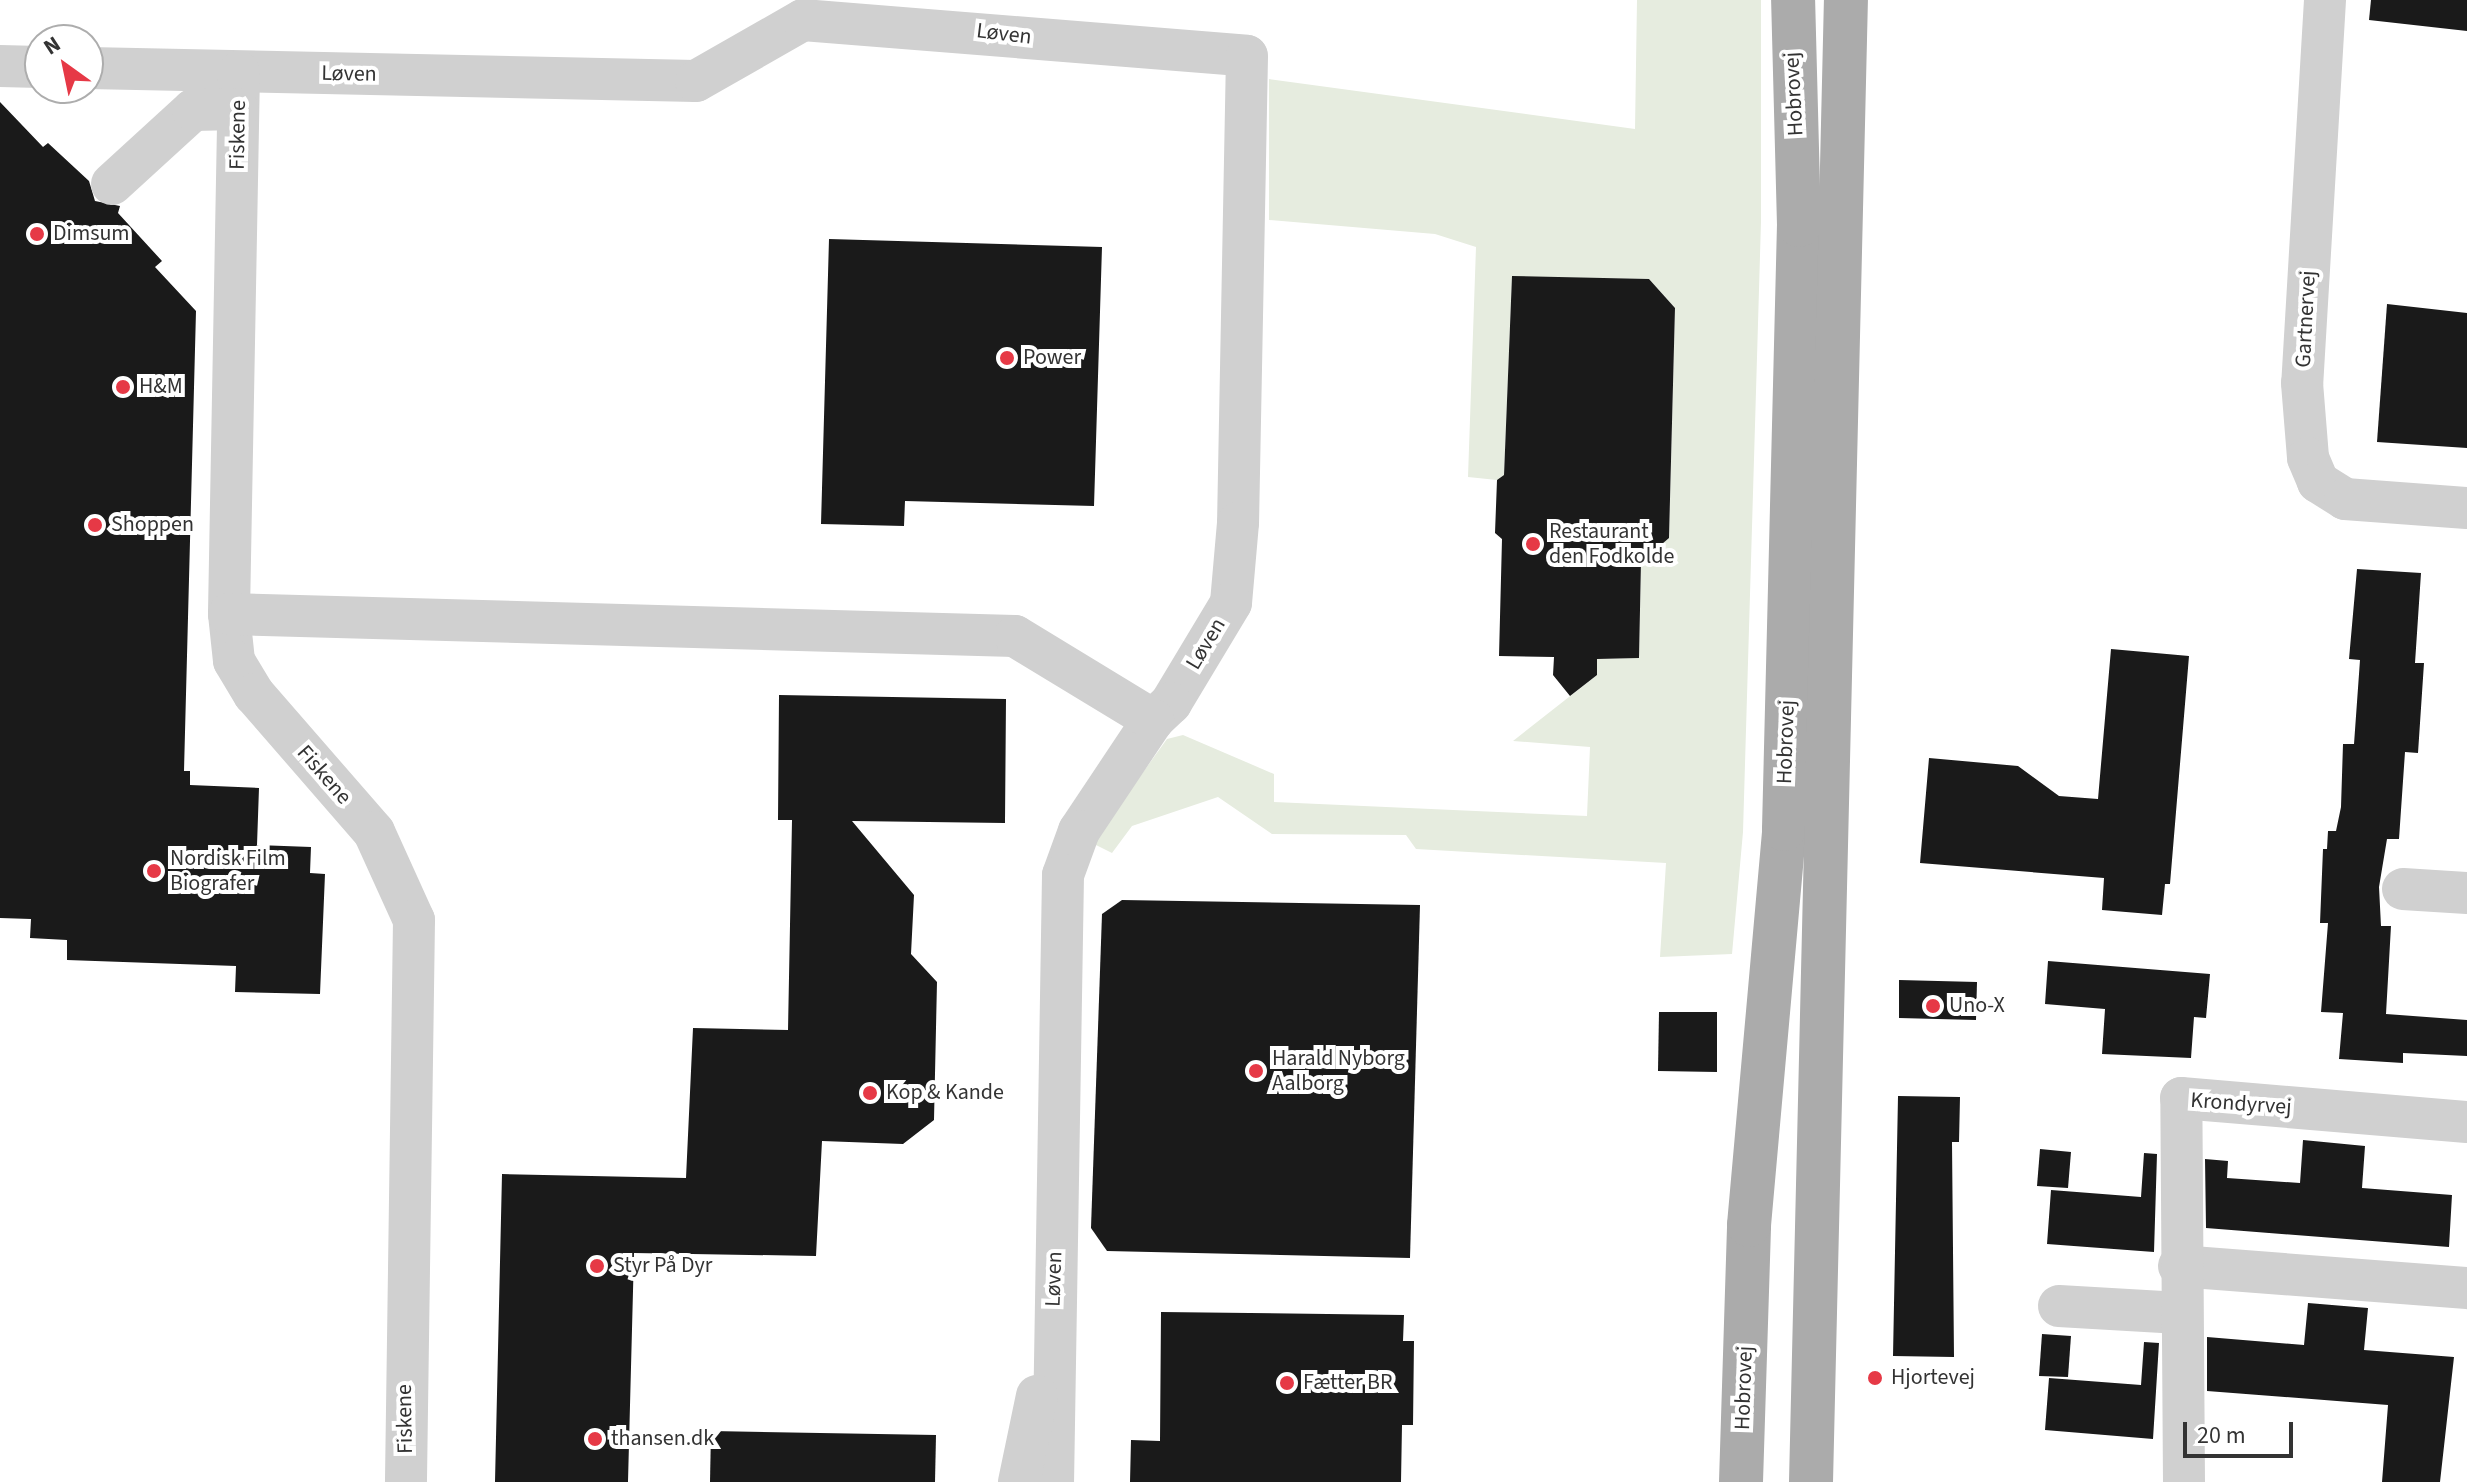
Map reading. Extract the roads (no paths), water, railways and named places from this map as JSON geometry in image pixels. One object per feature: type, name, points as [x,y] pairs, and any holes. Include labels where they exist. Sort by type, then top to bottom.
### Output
[{"type":"main road","name":"Hobrovej","points":[[1741,1482],[1749,1225],[1784,829],[1799,225],[1793,0]]},
{"type":"main road","name":"Hobrovej","points":[[1811,1482],[1846,0]]},
{"type":"street","name":"Gartnervej","points":[[2325,0],[2302,383],[2308,458],[2318,482],[2345,499],[2467,508]]},
{"type":"street","name":"Løven","points":[[104,70],[239,91],[696,81],[803,20],[1247,56],[1237,538],[1231,603],[1171,703],[1153,720],[1079,831],[1063,875],[1052,1336],[1053,1482]]},
{"type":"street","points":[[0,66],[24,67]]},
{"type":"street","points":[[112,184],[193,110],[239,91]]},
{"type":"street","name":"Fiskene","points":[[239,91],[229,614],[234,661],[254,694],[374,832],[414,920],[406,1482]]},
{"type":"street","points":[[229,614],[1015,636],[1153,720]]},
{"type":"street","points":[[2403,889],[2467,893]]},
{"type":"street","name":"Krondyrvej","points":[[2184,1482],[2179,1266],[2181,1098],[2467,1122]]},
{"type":"street","points":[[2179,1266],[2467,1288]]},
{"type":"street","points":[[2059,1306],[2180,1313]]},
{"type":"street","name":"Løven","points":[[1019,1482],[1052,1336]]},
{"type":"place","name":"Dimsum","points":[[37,234]]},
{"type":"place","name":"Power","points":[[1007,358]]},
{"type":"place","name":"H&M","points":[[123,387]]},
{"type":"place","name":"Shoppen","points":[[95,525]]},
{"type":"place","name":"Restaurant den Fodkolde","points":[[1533,544]]},
{"type":"place","name":"Nordisk Film Biografer","points":[[154,871]]},
{"type":"place","name":"Uno-X","points":[[1933,1006]]},
{"type":"place","name":"Harald Nyborg Aalborg","points":[[1256,1071]]},
{"type":"place","name":"Kop & Kande","points":[[870,1093]]},
{"type":"place","name":"Styr På Dyr","points":[[597,1266]]},
{"type":"place","name":"Hjortevej","points":[[1875,1378]]},
{"type":"place","name":"Fætter BR","points":[[1287,1383]]},
{"type":"place","name":"thansen.dk","points":[[595,1439]]}]
